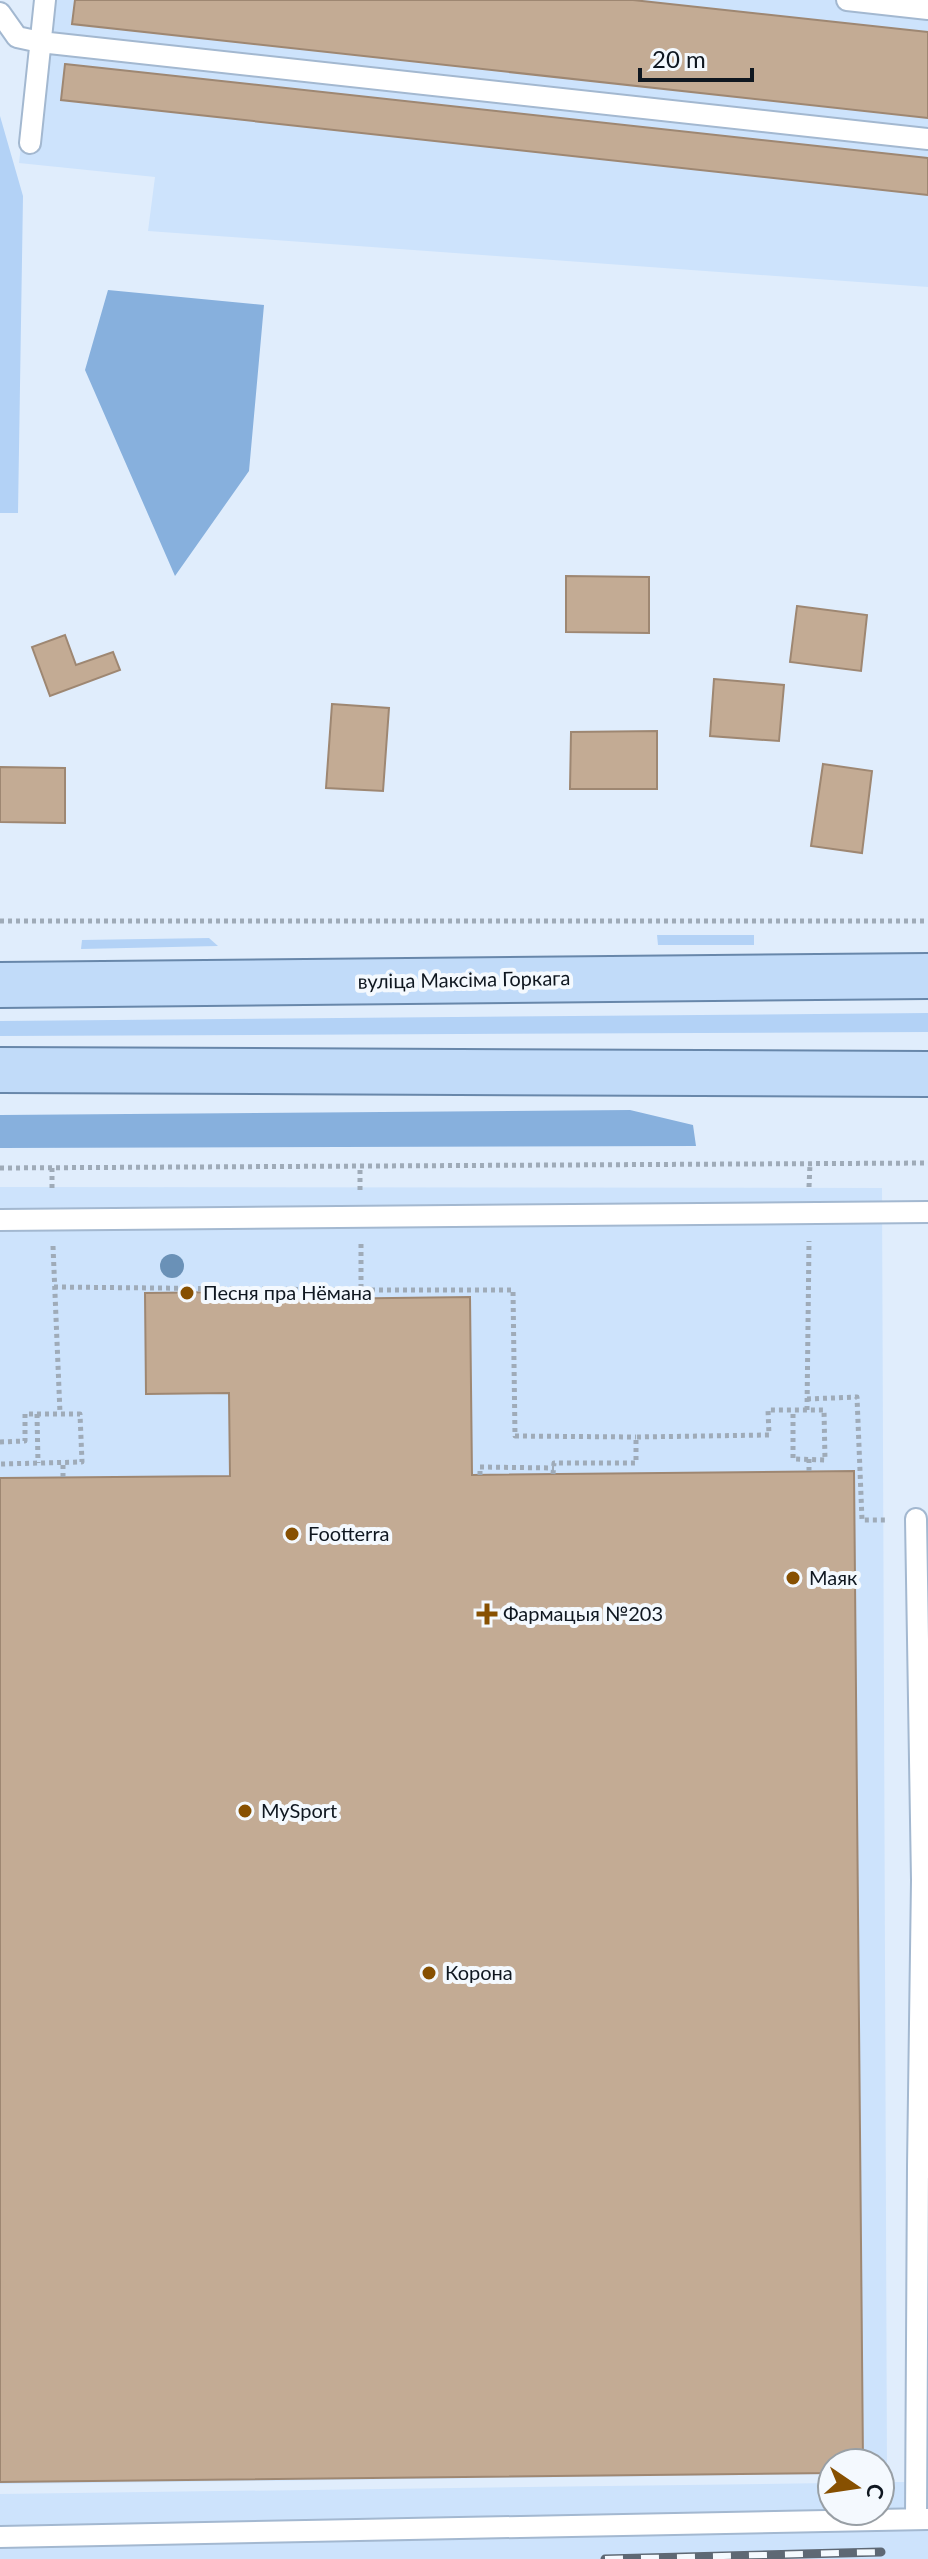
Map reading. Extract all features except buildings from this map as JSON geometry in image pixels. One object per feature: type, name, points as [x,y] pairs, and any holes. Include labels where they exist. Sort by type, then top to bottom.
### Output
[{"type":"main road","name":"вуліца Максіма Горкага","points":[[0,985],[928,976]]},
{"type":"main road","points":[[0,1070],[928,1074]]},
{"type":"lane","points":[[30,143],[45,0]]},
{"type":"lane","points":[[847,0],[928,9]]},
{"type":"lane","points":[[0,13],[17,37],[40,42],[928,139]]},
{"type":"lane","points":[[0,1220],[928,1212]]},
{"type":"lane","points":[[0,2537],[922,2519],[925,1880],[916,1519]]},
{"type":"path","points":[[0,921],[928,921]]},
{"type":"path","points":[[0,1168],[928,1163]]},
{"type":"path","points":[[807,1410],[810,1164]]},
{"type":"path","points":[[360,1167],[361,1290]]},
{"type":"path","points":[[60,1413],[54,1287],[513,1290],[515,1436],[769,1435],[768,1410],[793,1410],[824,1410],[825,1460],[793,1459],[793,1410]]},
{"type":"path","points":[[807,1399],[857,1397],[862,1520],[916,1519]]},
{"type":"path","points":[[0,1442],[25,1441],[25,1414],[80,1414],[82,1462],[0,1464]]},
{"type":"path","points":[[37,1414],[38,1463]]},
{"type":"path","points":[[480,1475],[480,1467],[554,1471],[554,1463],[636,1463],[636,1437]]},
{"type":"path","points":[[809,1459],[809,1471]]},
{"type":"path","points":[[63,1463],[63,1477]]},
{"type":"shaded area","points":[[38,0],[928,0],[928,287],[148,231],[155,177],[19,163]]},
{"type":"shaded area","points":[[0,116],[23,196],[18,513],[0,513]]},
{"type":"shaded area","points":[[108,290],[264,305],[249,471],[175,576],[85,370]]},
{"type":"shaded area","points":[[657,935],[754,935],[754,945],[658,945]]},
{"type":"shaded area","points":[[209,938],[218,946],[81,949],[82,940]]},
{"type":"shaded area","points":[[928,1013],[928,1032],[0,1036],[0,1021]]},
{"type":"shaded area","points":[[630,1110],[693,1125],[696,1146],[0,1148],[0,1115]]},
{"type":"shaded area","name":"Корона","points":[[0,1187],[882,1188],[887,2447],[816,2447],[816,2474],[0,2484]]},
{"type":"shaded area","points":[[918,2193],[928,2193],[928,2559],[0,2559],[0,2494],[816,2483],[816,2527],[896,2527],[896,2482],[921,2482]]},
{"type":"railway","points":[[605,2559],[881,2552]]},
{"type":"place","name":"Песня пра Нёмана","points":[[187,1293]]},
{"type":"place","name":"Footterra","points":[[292,1534]]},
{"type":"place","name":"Маяк","points":[[793,1578]]},
{"type":"place","name":"Фармацыя №203","points":[[487,1614]]},
{"type":"place","name":"MySport","points":[[245,1811]]},
{"type":"place","name":"Корона","points":[[429,1973]]}]
